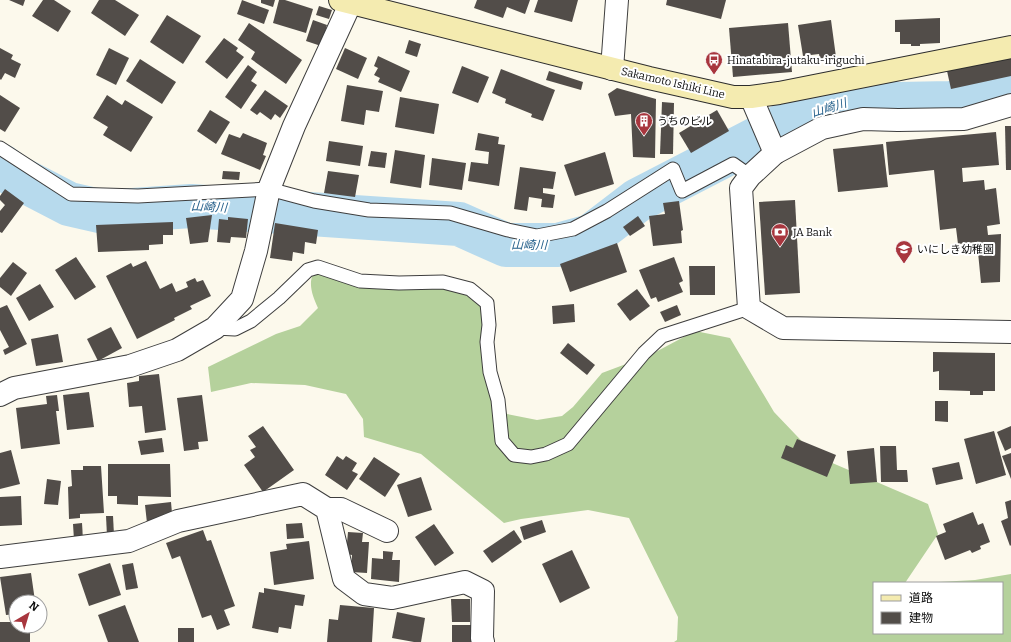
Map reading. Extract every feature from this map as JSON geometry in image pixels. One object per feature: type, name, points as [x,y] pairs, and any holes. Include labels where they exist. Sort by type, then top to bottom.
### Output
[{"type":"main road","name":"Sakamoto Ishiki Line","points":[[348,1],[612,69],[733,97],[751,97],[786,92],[1011,47]]},
{"type":"street","points":[[612,69],[617,0]]},
{"type":"street","points":[[0,395],[14,388],[130,366],[177,350],[215,328],[242,299],[256,251],[269,189],[294,126],[348,1]]},
{"type":"street","points":[[751,97],[776,153]]},
{"type":"street","points":[[1011,105],[964,118],[898,120],[863,118],[822,128],[776,153],[750,176],[741,188],[749,308],[783,328],[1011,332]]},
{"type":"street","points":[[0,557],[129,541],[178,521],[304,494],[327,509],[341,509],[387,531]]},
{"type":"street","points":[[327,509],[344,579],[364,594],[392,598],[465,582],[483,591],[483,642]]},
{"type":"lane","points":[[0,148],[71,194],[138,196],[269,189],[314,201],[369,210],[450,213],[508,230],[537,236],[572,229],[607,211],[673,169],[682,191],[733,164],[750,176]]},
{"type":"lane","points":[[215,328],[235,329],[251,321],[279,298],[308,270],[318,268],[360,281],[398,283],[443,282],[470,289],[487,303],[489,325],[487,342],[490,372],[498,400],[502,441],[514,455],[531,457],[546,454],[568,444],[644,353],[662,336],[749,308]]},
{"type":"green space","points":[[321,273],[433,285],[469,294],[480,303],[485,328],[492,390],[507,414],[537,420],[562,416],[573,407],[602,373],[650,355],[695,331],[730,338],[774,412],[816,456],[928,504],[938,534],[906,582],[873,582],[873,634],[1003,634],[1003,582],[938,582],[975,580],[1011,574],[1011,642],[674,642],[677,640],[678,617],[629,518],[588,510],[521,519],[504,523],[421,454],[364,437],[363,419],[346,394],[305,385],[251,383],[211,392],[208,367],[276,334],[300,326],[318,308],[311,287],[313,274]]},
{"type":"building","points":[[9,0],[25,0],[23,6]]},
{"type":"building","points":[[43,0],[54,0],[71,11],[58,32],[32,16]]},
{"type":"building","points":[[99,0],[115,0],[139,15],[125,36],[91,13]]},
{"type":"building","points":[[242,0],[269,10],[264,24],[237,14]]},
{"type":"building","points":[[261,0],[275,0],[273,7],[261,3]]},
{"type":"building","points":[[279,0],[285,0],[313,9],[306,33],[273,23]]},
{"type":"building","points":[[477,0],[530,0],[525,14],[507,7],[503,18],[474,8]]},
{"type":"building","points":[[538,0],[578,0],[572,22],[534,12]]},
{"type":"building","points":[[667,0],[726,0],[721,19],[666,5]]},
{"type":"building","points":[[319,6],[332,10],[329,19],[316,15]]},
{"type":"building","points":[[167,15],[201,36],[183,64],[150,42]]},
{"type":"building","points":[[940,18],[940,43],[920,44],[920,46],[900,44],[900,32],[895,32],[895,20]]},
{"type":"building","points":[[313,20],[327,25],[321,46],[306,41]]},
{"type":"building","points":[[831,20],[836,57],[820,59],[819,54],[803,56],[798,25]]},
{"type":"building","points":[[249,23],[302,60],[286,84],[251,59],[255,52],[238,40]]},
{"type":"building","points":[[788,23],[792,72],[733,77],[729,28]]},
{"type":"building","points":[[224,38],[238,48],[236,51],[244,57],[227,79],[205,62]]},
{"type":"building","points":[[409,40],[421,44],[417,57],[405,53]]},
{"type":"building","points":[[0,48],[13,55],[11,59],[21,64],[15,78],[5,73],[1,80],[0,79]]},
{"type":"building","points":[[109,48],[129,58],[116,85],[96,75]]},
{"type":"building","points":[[345,48],[367,58],[358,79],[336,69]]},
{"type":"building","points":[[378,56],[410,71],[401,92],[378,82],[380,78],[374,75],[378,68],[374,66]]},
{"type":"building","points":[[1011,58],[1011,76],[951,89],[947,71]]},
{"type":"building","points":[[140,59],[176,82],[162,104],[126,81]]},
{"type":"building","points":[[248,65],[257,72],[251,81],[257,85],[241,109],[225,97]]},
{"type":"building","points":[[462,66],[489,77],[478,103],[452,93]]},
{"type":"building","points":[[501,69],[555,90],[543,121],[531,117],[532,114],[505,103],[506,99],[492,93]]},
{"type":"building","points":[[549,71],[583,82],[581,90],[546,80]]},
{"type":"building","points":[[347,85],[383,91],[379,112],[366,110],[364,125],[341,121]]},
{"type":"building","name":"うちのビル","points":[[617,88],[656,99],[655,158],[633,157],[631,114],[615,116],[608,94]]},
{"type":"building","points":[[265,90],[288,106],[280,118],[275,114],[271,120],[260,112],[257,115],[250,110]]},
{"type":"building","points":[[0,95],[20,108],[5,132],[0,129]]},
{"type":"building","points":[[107,95],[122,105],[125,100],[153,117],[131,152],[103,135],[108,127],[93,118]]},
{"type":"building","points":[[400,97],[439,104],[434,134],[395,127]]},
{"type":"building","points":[[662,102],[674,103],[673,154],[660,154]]},
{"type":"building","points":[[210,110],[230,122],[216,144],[197,131]]},
{"type":"building","points":[[717,110],[729,131],[691,153],[679,133]]},
{"type":"building","points":[[1005,126],[1011,126],[1011,170],[1006,170]]},
{"type":"building","points":[[996,132],[999,165],[962,168],[963,182],[984,180],[985,190],[996,188],[1000,224],[987,226],[988,235],[1001,234],[1000,282],[981,283],[977,242],[958,244],[956,228],[940,230],[934,170],[889,175],[886,142]]},
{"type":"building","points":[[243,133],[267,143],[263,155],[266,156],[260,170],[221,154],[229,134],[240,138]]},
{"type":"building","points":[[478,133],[499,137],[498,144],[505,145],[499,186],[468,181],[471,162],[488,164],[489,152],[475,150]]},
{"type":"building","points":[[329,141],[363,146],[360,166],[326,161]]},
{"type":"building","points":[[883,144],[888,187],[838,192],[833,149]]},
{"type":"building","points":[[395,150],[425,155],[421,188],[390,183]]},
{"type":"building","points":[[371,151],[387,153],[385,168],[368,166]]},
{"type":"building","points":[[605,152],[614,184],[575,196],[564,165]]},
{"type":"building","points":[[432,158],[466,163],[462,190],[429,185]]},
{"type":"building","points":[[520,167],[556,172],[553,189],[543,188],[543,193],[555,195],[553,208],[541,207],[542,199],[529,197],[527,211],[514,209]]},
{"type":"building","points":[[223,171],[240,172],[239,180],[222,179]]},
{"type":"building","points":[[328,171],[359,175],[355,197],[324,193]]},
{"type":"building","points":[[5,189],[24,203],[2,233],[0,232],[0,211],[5,205],[0,200],[0,196]]},
{"type":"building","name":"JA Bank","points":[[795,200],[800,293],[765,295],[759,202]]},
{"type":"building","points":[[679,201],[683,230],[681,231],[682,243],[653,246],[649,216],[665,214],[663,203]]},
{"type":"building","points":[[212,215],[208,242],[190,244],[186,218]]},
{"type":"building","points":[[638,216],[645,226],[630,236],[623,227]]},
{"type":"building","points":[[228,217],[248,219],[246,238],[231,237],[230,243],[217,242],[219,219],[228,220]]},
{"type":"building","points":[[173,222],[173,235],[163,235],[163,244],[149,245],[149,250],[98,252],[96,225]]},
{"type":"building","points":[[275,223],[318,230],[316,244],[305,242],[304,254],[293,252],[292,261],[270,258]]},
{"type":"building","points":[[617,243],[627,272],[570,292],[560,264]]},
{"type":"building","points":[[76,257],[96,287],[75,300],[55,270]]},
{"type":"building","points":[[674,257],[683,281],[679,283],[683,292],[658,302],[656,297],[651,299],[639,270]]},
{"type":"building","points":[[146,261],[160,289],[172,283],[176,292],[188,287],[186,282],[195,278],[197,282],[203,280],[211,296],[190,306],[192,309],[174,318],[175,320],[137,339],[106,276],[131,263],[133,267]]},
{"type":"building","points":[[13,262],[27,273],[11,296],[0,287],[0,278]]},
{"type":"building","points":[[689,266],[715,266],[715,295],[690,295]]},
{"type":"building","points":[[40,284],[54,307],[29,321],[16,298]]},
{"type":"building","points":[[637,289],[650,306],[630,321],[617,304]]},
{"type":"building","points":[[574,304],[575,322],[553,324],[552,306]]},
{"type":"building","points":[[7,305],[27,344],[5,355],[3,350],[9,347],[0,330],[0,308]]},
{"type":"building","points":[[677,305],[681,315],[665,322],[660,312]]},
{"type":"building","points":[[111,327],[122,348],[98,361],[87,339]]},
{"type":"building","points":[[58,334],[63,362],[36,366],[31,339]]},
{"type":"building","points":[[568,343],[595,365],[587,375],[560,353]]},
{"type":"building","points":[[933,352],[995,353],[995,391],[983,391],[983,395],[970,395],[970,391],[939,390],[939,371],[933,372]]},
{"type":"building","points":[[159,374],[166,430],[145,433],[142,406],[129,407],[127,383],[139,381],[139,376]]},
{"type":"building","points":[[89,392],[94,427],[67,430],[63,395]]},
{"type":"building","points":[[57,395],[59,411],[56,411],[60,444],[21,449],[16,408],[47,404],[46,396]]},
{"type":"building","points":[[202,395],[208,441],[198,442],[199,449],[184,451],[177,398]]},
{"type":"building","points":[[935,401],[948,401],[948,422],[935,421]]},
{"type":"building","points":[[263,426],[294,470],[263,492],[244,465],[255,457],[250,450],[256,447],[248,436]]},
{"type":"building","points":[[1011,426],[1011,448],[1005,451],[997,432]]},
{"type":"building","points":[[994,431],[1006,475],[976,484],[964,439]]},
{"type":"building","points":[[162,438],[164,452],[141,455],[138,441]]},
{"type":"building","points":[[797,439],[836,455],[827,477],[781,458],[786,445],[793,448]]},
{"type":"building","points":[[880,446],[896,446],[897,470],[907,470],[908,482],[881,482]]},
{"type":"building","points":[[874,448],[877,482],[850,484],[847,451]]},
{"type":"building","points":[[11,450],[20,484],[0,489],[0,453]]},
{"type":"building","points":[[1011,453],[1011,479],[1002,456]]},
{"type":"building","points":[[337,456],[343,460],[346,456],[357,463],[352,471],[358,474],[347,490],[325,475]]},
{"type":"building","points":[[374,457],[400,474],[385,497],[359,479]]},
{"type":"building","points":[[959,462],[963,479],[936,485],[932,468]]},
{"type":"building","points":[[108,464],[170,464],[171,497],[138,496],[138,505],[117,504],[117,496],[108,496]]},
{"type":"building","points":[[83,466],[101,466],[104,513],[80,514],[80,518],[69,519],[68,487],[72,486],[71,470],[83,470]]},
{"type":"building","points":[[421,477],[432,510],[408,517],[397,485]]},
{"type":"building","points":[[47,479],[61,481],[58,505],[44,504]]},
{"type":"building","points":[[21,496],[22,525],[0,526],[0,497]]},
{"type":"building","points":[[1011,500],[1010,546],[1001,521],[1008,518],[1005,502]]},
{"type":"building","points":[[171,502],[172,513],[164,514],[165,520],[147,523],[145,505]]},
{"type":"building","points":[[973,512],[978,525],[983,523],[990,542],[980,546],[981,549],[972,553],[970,550],[945,560],[936,536],[946,532],[943,524]]},
{"type":"building","points":[[106,516],[113,516],[114,535],[107,536]]},
{"type":"building","points":[[542,520],[546,532],[524,540],[520,527]]},
{"type":"building","points":[[82,523],[83,540],[74,540],[73,524]]},
{"type":"building","points":[[302,523],[304,538],[287,539],[286,524]]},
{"type":"building","points":[[434,524],[454,553],[435,566],[415,537]]},
{"type":"building","points":[[203,530],[207,541],[211,540],[235,606],[224,610],[230,625],[217,630],[211,615],[202,618],[180,556],[172,559],[166,543]]},
{"type":"building","points":[[514,530],[522,542],[492,563],[483,551]]},
{"type":"building","points":[[348,532],[363,533],[362,542],[369,542],[367,573],[351,572],[352,555],[346,554]]},
{"type":"building","points":[[309,541],[314,579],[274,585],[270,552],[287,549],[286,544]]},
{"type":"building","points":[[572,550],[590,588],[560,603],[542,564]]},
{"type":"building","points":[[383,551],[393,552],[392,560],[400,560],[399,582],[371,579],[372,558],[383,559]]},
{"type":"building","points":[[110,563],[121,595],[89,606],[78,574]]},
{"type":"building","points":[[133,563],[138,588],[126,590],[122,565]]},
{"type":"building","points":[[31,573],[34,594],[8,594],[8,615],[6,615],[0,577]]},
{"type":"building","points":[[264,588],[305,595],[303,606],[295,605],[291,629],[279,627],[278,633],[252,628],[259,592],[264,593]]},
{"type":"building","points":[[451,599],[470,599],[470,622],[452,622]]},
{"type":"building","points":[[125,605],[139,642],[108,642],[98,615]]},
{"type":"building","points":[[340,605],[374,608],[372,642],[327,642],[329,619],[338,620]]},
{"type":"building","points":[[397,612],[425,618],[421,642],[392,638]]},
{"type":"building","points":[[0,622],[8,622],[8,634],[30,634],[30,642],[0,642]]},
{"type":"building","points":[[452,625],[472,625],[472,642],[452,642]]},
{"type":"building","points":[[178,628],[194,628],[194,642],[178,642]]},
{"type":"waterway","name":"山崎川","points":[[0,165],[15,176],[69,204],[104,212],[191,206],[459,224],[506,245],[558,245],[591,236],[638,200],[799,117],[857,99],[898,104],[951,103],[1011,88]]},
{"type":"place","name":"Hinatabira-jutaku-iriguchi","points":[[714,75]]},
{"type":"place","name":"うちのビル","points":[[644,136]]},
{"type":"place","name":"JA Bank","points":[[780,247]]},
{"type":"place","name":"いにしき幼稚園","points":[[904,264]]}]
